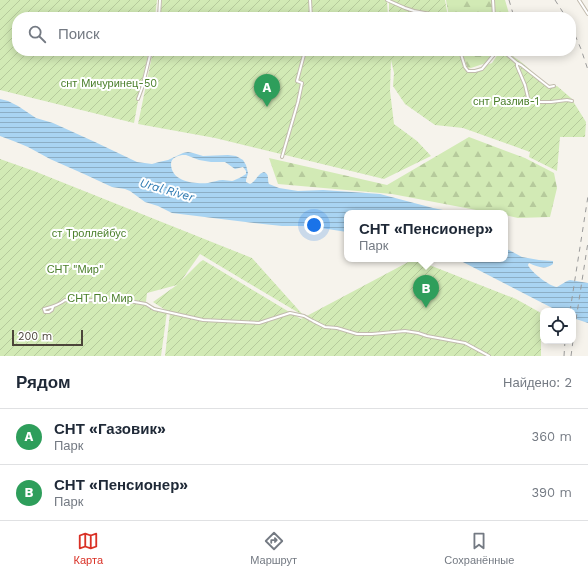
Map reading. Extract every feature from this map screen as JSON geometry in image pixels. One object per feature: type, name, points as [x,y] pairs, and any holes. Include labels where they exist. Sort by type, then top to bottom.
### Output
[{"type":"street","points":[[159,12],[160,0]]},
{"type":"street","points":[[310,0],[310,12]]},
{"type":"street","points":[[388,0],[420,12]]},
{"type":"street","points":[[493,0],[494,12]]},
{"type":"street","points":[[579,0],[588,14]]},
{"type":"street","points":[[584,8],[588,4]]},
{"type":"street","points":[[138,99],[150,56]]},
{"type":"street","points":[[282,157],[300,94],[302,83],[296,81],[304,56]]},
{"type":"street","points":[[462,56],[465,67],[468,70],[474,71],[482,69],[493,56]]},
{"type":"street","points":[[509,56],[549,86],[554,86]]},
{"type":"street","points":[[517,63],[529,102],[572,101]]},
{"type":"street","points":[[54,307],[65,300],[129,301],[146,304],[154,309],[203,320],[259,323],[290,313],[304,316],[325,327],[337,328],[357,334],[405,331],[465,343],[489,356]]},
{"type":"green space","name":"снт Мичуринец-50","points":[[0,0],[157,0],[156,12],[12,12],[12,56],[148,56],[134,123],[0,90]]},
{"type":"green space","points":[[162,0],[386,0],[388,12],[161,12]]},
{"type":"green space","points":[[389,0],[445,0],[447,12],[389,12]]},
{"type":"green space","points":[[446,0],[505,0],[509,12],[448,12]]},
{"type":"green space","name":"снт Разлив-1","points":[[152,56],[462,56],[468,72],[492,63],[497,56],[513,56],[532,71],[548,87],[557,86],[571,98],[586,122],[585,137],[560,137],[557,171],[529,157],[530,152],[463,128],[435,125],[405,104],[393,86],[394,73],[391,60],[390,91],[394,124],[417,141],[431,156],[384,179],[215,138],[138,124]]},
{"type":"green space","points":[[463,56],[492,56],[486,63],[468,69]]},
{"type":"green space","points":[[469,137],[525,158],[554,173],[557,188],[550,217],[518,218],[508,216],[508,210],[476,210],[392,194],[278,184],[269,158],[387,185]]},
{"type":"green space","points":[[0,159],[34,171],[252,258],[304,316],[200,254],[181,281],[203,260],[301,319],[408,262],[422,262],[516,299],[540,312],[541,356],[165,356],[170,313],[153,302],[177,285],[147,293],[146,302],[167,312],[161,356],[0,356]]},
{"type":"water","name":"Ural River","points":[[0,99],[18,106],[36,118],[53,123],[137,162],[152,164],[168,160],[183,153],[188,152],[203,156],[236,156],[243,160],[246,165],[248,173],[246,182],[250,184],[264,172],[268,176],[269,184],[279,188],[298,191],[323,190],[380,194],[443,210],[344,210],[344,232],[308,226],[282,226],[172,213],[158,206],[145,202],[130,191],[112,187],[50,159],[28,147],[0,136]],"holes":[[[180,155],[186,155],[199,160],[225,162],[235,169],[243,167],[246,174],[232,181],[221,180],[203,183],[185,181],[175,175],[172,170],[172,160]]]},
{"type":"water","points":[[508,250],[522,257],[553,261],[553,264],[547,267],[538,267],[529,263],[528,265],[536,275],[557,287],[570,280],[588,283],[588,323],[576,319],[576,308],[552,308],[463,262],[508,262]]},
{"type":"railway","points":[[509,0],[513,12]]},
{"type":"railway","points":[[555,0],[563,12]]},
{"type":"railway","points":[[576,38],[588,70]]},
{"type":"railway","points":[[570,308],[588,196]]},
{"type":"railway","points":[[576,320],[588,242]]},
{"type":"railway","points":[[564,356],[565,344]]},
{"type":"railway","points":[[571,356],[573,344]]},
{"type":"place","name":"СНТ «Газовик»","points":[[267,107]]},
{"type":"place","name":"СНТ «Пенсионер»","points":[[426,308]]},
{"type":"park label","name":"ст Троллейбус","points":[[89,233]]},
{"type":"park label","name":"СНТ \"Мир\"","points":[[75,269]]},
{"type":"park label","name":"СНТ По Мир","points":[[100,298]]}]
